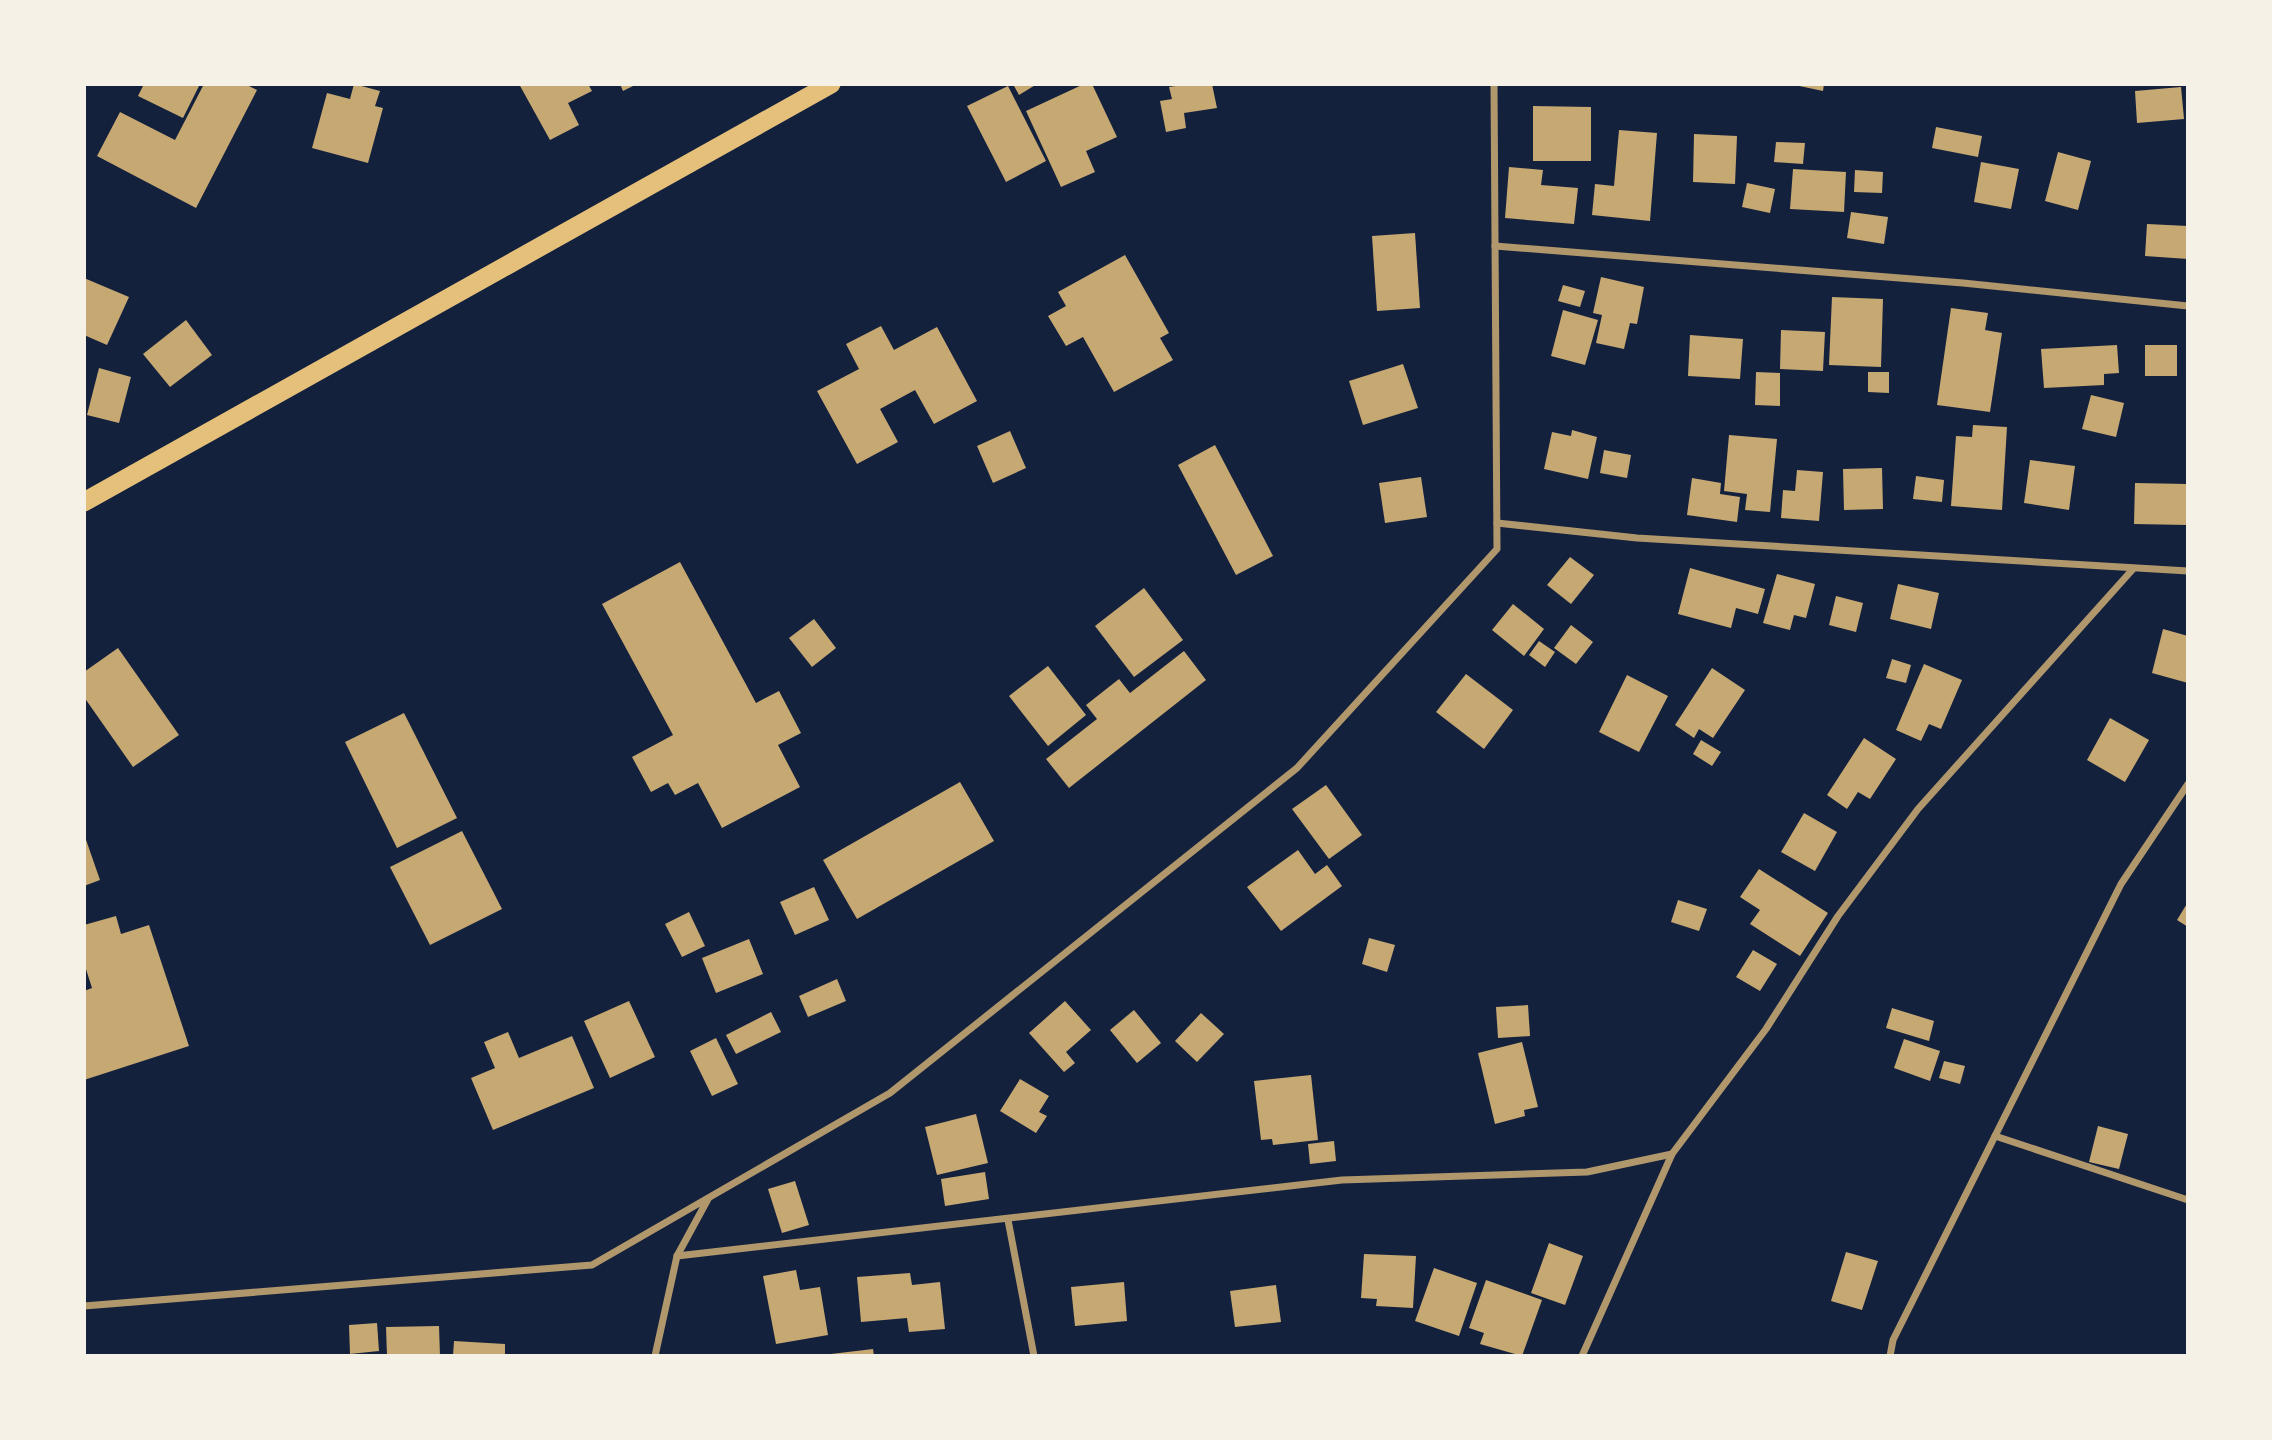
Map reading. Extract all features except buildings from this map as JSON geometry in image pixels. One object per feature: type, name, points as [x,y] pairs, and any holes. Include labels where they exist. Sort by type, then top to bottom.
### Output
[{"type":"highway","points":[[84,502],[831,84]]},
{"type":"street","points":[[84,1306],[592,1265],[890,1093],[1297,768],[1497,549],[1494,84]]},
{"type":"street","points":[[1495,246],[1963,283],[2188,306]]},
{"type":"street","points":[[1497,523],[1637,538],[2188,571]]},
{"type":"street","points":[[1582,1356],[1672,1154],[1766,1029],[1838,916],[1917,809],[2133,569]]},
{"type":"street","points":[[1890,1356],[1893,1339],[2121,884],[2188,784]]},
{"type":"street","points":[[1994,1136],[2188,1200]]},
{"type":"street","points":[[677,1256],[1342,1180],[1587,1172],[1672,1154]]},
{"type":"street","points":[[655,1356],[677,1256],[709,1198]]},
{"type":"street","points":[[1008,1220],[1034,1356]]}]
